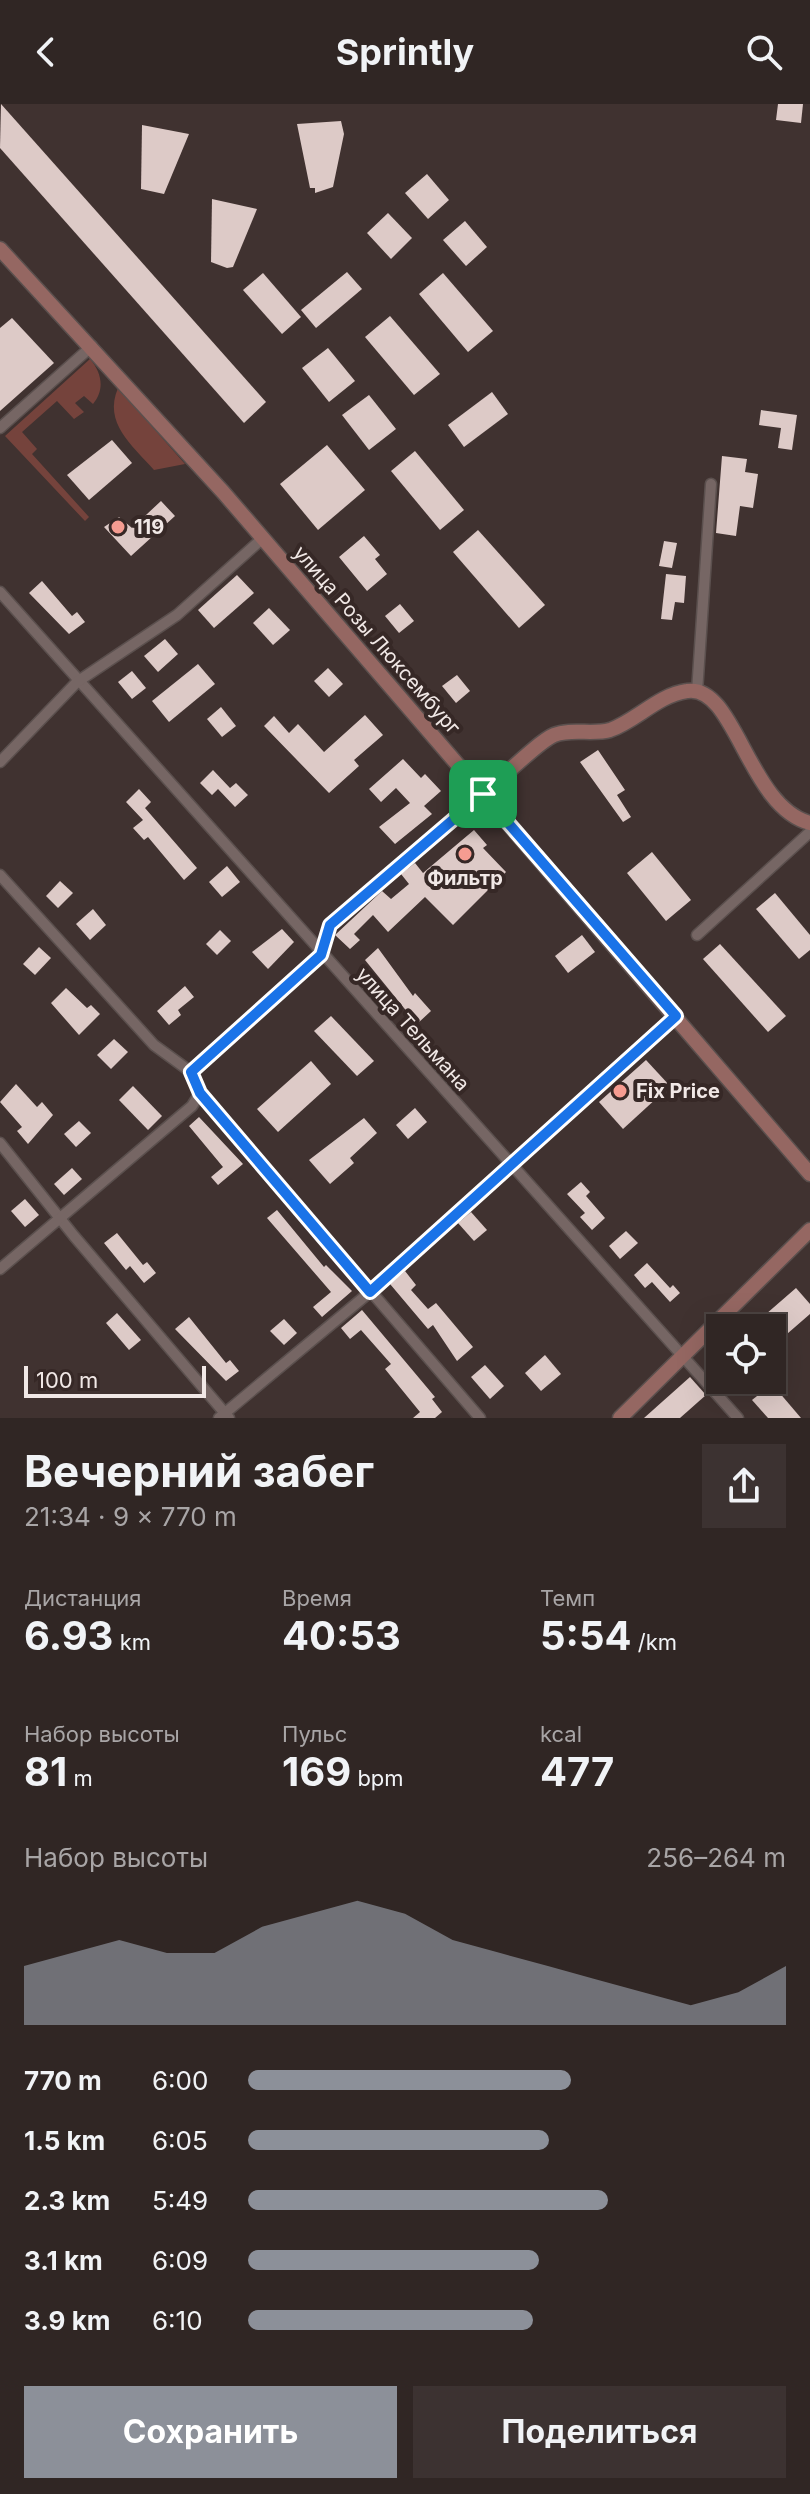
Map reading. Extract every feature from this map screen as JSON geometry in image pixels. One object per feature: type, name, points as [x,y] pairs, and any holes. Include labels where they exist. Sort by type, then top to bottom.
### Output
[{"type":"main road","name":"улица Розы Люксембург","points":[[0,249],[92,346],[263,538],[810,1174]]},
{"type":"main road","points":[[483,794],[554,735],[609,730],[687,690],[707,694],[724,710],[749,764],[777,802],[798,820],[810,823]]},
{"type":"main road","points":[[620,1418],[810,1230]]},
{"type":"street","points":[[0,428],[92,346]]},
{"type":"street","points":[[697,692],[711,484]]},
{"type":"street","points":[[0,762],[77,682],[177,615],[263,538]]},
{"type":"street","name":"улица Тельмана","points":[[0,592],[77,682],[738,1418]]},
{"type":"street","points":[[191,1072],[321,955],[330,925],[483,794]]},
{"type":"street","points":[[697,935],[810,832]]},
{"type":"street","points":[[0,875],[154,1045],[191,1072],[200,1093],[480,1418]]},
{"type":"street","points":[[0,1143],[225,1416],[370,1292],[510,1162],[676,1016]]},
{"type":"street","points":[[0,1269],[192,1106],[200,1093]]},
{"type":"shaded area","points":[[90,359],[100,382],[93,404],[84,396],[75,403],[84,412],[74,419],[57,401],[22,432],[37,449],[32,454],[89,517],[85,521],[5,436]]},
{"type":"shaded area","points":[[118,388],[185,464],[154,470],[137,452],[117,423],[114,401]]},
{"type":"building","points":[[1,104],[266,402],[244,423],[0,148]]},
{"type":"building","points":[[778,104],[803,104],[801,123],[776,120]]},
{"type":"building","points":[[341,121],[344,134],[333,187],[315,193],[315,188],[310,188],[297,124]]},
{"type":"building","points":[[142,125],[189,134],[164,194],[141,189]]},
{"type":"building","points":[[427,174],[449,200],[428,219],[405,193]]},
{"type":"building","points":[[212,199],[257,209],[233,267],[211,262]]},
{"type":"building","points":[[388,213],[412,238],[391,259],[367,233]]},
{"type":"building","points":[[465,221],[487,247],[466,266],[443,240]]},
{"type":"building","points":[[347,272],[362,289],[316,328],[301,310]]},
{"type":"building","points":[[263,273],[301,317],[282,334],[243,290]]},
{"type":"building","points":[[443,273],[493,331],[468,352],[419,294]]},
{"type":"building","points":[[390,316],[440,374],[414,395],[365,337]]},
{"type":"building","points":[[12,318],[54,363],[0,411],[0,328]]},
{"type":"building","points":[[328,348],[355,381],[329,402],[302,368]]},
{"type":"building","points":[[492,392],[508,414],[464,447],[448,425]]},
{"type":"building","points":[[369,395],[396,429],[369,450],[342,415]]},
{"type":"building","points":[[761,410],[797,415],[792,450],[778,448],[781,428],[759,425]]},
{"type":"building","points":[[112,440],[132,463],[89,500],[67,475]]},
{"type":"building","points":[[327,445],[365,490],[318,530],[280,484]]},
{"type":"building","points":[[415,451],[464,510],[440,530],[391,471]]},
{"type":"building","points":[[722,456],[747,459],[745,472],[758,474],[753,508],[740,506],[736,536],[716,533]]},
{"type":"building","points":[[161,501],[175,516],[131,556],[104,527],[119,517],[132,528]]},
{"type":"building","points":[[478,530],[545,605],[519,628],[453,552]]},
{"type":"building","points":[[364,536],[380,555],[375,559],[387,574],[367,591],[339,557]]},
{"type":"building","points":[[664,541],[677,543],[672,568],[659,566]]},
{"type":"building","points":[[666,574],[686,576],[684,603],[675,602],[672,620],[661,619]]},
{"type":"building","points":[[237,575],[254,593],[214,628],[198,610]]},
{"type":"building","points":[[42,581],[72,616],[77,612],[85,622],[69,634],[29,593]]},
{"type":"building","points":[[400,604],[414,621],[399,633],[385,616]]},
{"type":"building","points":[[269,608],[290,630],[273,645],[253,623]]},
{"type":"building","points":[[165,639],[178,654],[158,672],[144,656]]},
{"type":"building","points":[[198,664],[215,684],[169,722],[152,701]]},
{"type":"building","points":[[328,668],[343,684],[329,697],[314,681]]},
{"type":"building","points":[[132,671],[146,688],[132,699],[118,682]]},
{"type":"building","points":[[457,675],[470,691],[456,703],[442,686]]},
{"type":"building","points":[[221,707],[236,726],[222,737],[207,719]]},
{"type":"building","points":[[365,715],[383,735],[354,760],[359,766],[329,793],[264,726],[274,716],[289,733],[298,724],[324,752]]},
{"type":"building","points":[[598,750],[625,790],[617,795],[631,817],[623,822],[580,762]]},
{"type":"building","points":[[403,759],[421,778],[425,774],[441,791],[424,806],[432,814],[395,844],[379,827],[410,803],[396,788],[381,802],[369,789]]},
{"type":"building","points":[[213,770],[230,788],[236,783],[248,795],[235,807],[218,789],[212,795],[200,783]]},
{"type":"building","points":[[139,789],[151,802],[145,808],[197,868],[184,880],[148,837],[144,840],[133,828],[143,820],[126,802]]},
{"type":"building","points":[[474,830],[487,845],[483,848],[506,872],[453,925],[425,897],[388,932],[373,915],[354,934],[360,940],[350,949],[335,935],[382,891],[391,899],[409,884],[401,874],[415,863],[423,873]]},
{"type":"building","points":[[652,852],[691,900],[666,921],[627,873]]},
{"type":"building","points":[[227,866],[240,882],[222,897],[209,882]]},
{"type":"building","points":[[60,881],[73,893],[58,908],[46,896]]},
{"type":"building","points":[[775,893],[810,935],[810,950],[799,959],[756,909]]},
{"type":"building","points":[[93,909],[106,925],[90,940],[76,924]]},
{"type":"building","points":[[282,929],[294,942],[268,969],[252,952]]},
{"type":"building","points":[[220,930],[231,941],[217,955],[206,944]]},
{"type":"building","points":[[582,935],[595,952],[568,973],[555,956]]},
{"type":"building","points":[[720,944],[786,1016],[768,1032],[703,959]]},
{"type":"building","points":[[39,947],[51,958],[35,975],[23,964]]},
{"type":"building","points":[[378,948],[413,996],[415,993],[431,1011],[417,1024],[365,960]]},
{"type":"building","points":[[185,986],[194,997],[178,1010],[181,1015],[169,1025],[157,1011]]},
{"type":"building","points":[[66,988],[87,1008],[91,1005],[100,1014],[79,1035],[51,1003]]},
{"type":"building","points":[[331,1016],[374,1061],[357,1076],[314,1031]]},
{"type":"building","points":[[114,1039],[128,1052],[111,1069],[97,1055]]},
{"type":"building","points":[[646,1060],[670,1086],[623,1129],[599,1102]]},
{"type":"building","points":[[311,1061],[331,1084],[278,1132],[257,1109]]},
{"type":"building","points":[[16,1084],[37,1107],[42,1102],[53,1115],[28,1144],[17,1131],[22,1127],[0,1102]]},
{"type":"building","points":[[133,1086],[162,1116],[148,1130],[119,1100]]},
{"type":"building","points":[[415,1108],[427,1122],[408,1139],[396,1125]]},
{"type":"building","points":[[199,1117],[243,1164],[218,1185],[211,1177],[223,1167],[189,1126]]},
{"type":"building","points":[[364,1118],[377,1133],[350,1158],[354,1163],[330,1184],[309,1160]]},
{"type":"building","points":[[79,1121],[91,1133],[76,1147],[64,1134]]},
{"type":"building","points":[[72,1168],[82,1179],[64,1195],[54,1184]]},
{"type":"building","points":[[581,1182],[590,1192],[586,1196],[605,1218],[592,1230],[580,1217],[585,1213],[567,1194]]},
{"type":"building","points":[[25,1199],[39,1215],[25,1227],[11,1211]]},
{"type":"building","points":[[277,1210],[324,1267],[326,1265],[352,1291],[322,1317],[313,1307],[331,1292],[267,1218]]},
{"type":"building","points":[[471,1212],[487,1230],[474,1241],[458,1223]]},
{"type":"building","points":[[626,1231],[638,1243],[620,1259],[609,1246]]},
{"type":"building","points":[[117,1233],[143,1265],[147,1262],[156,1273],[144,1283],[130,1266],[126,1270],[104,1243]]},
{"type":"building","points":[[647,1263],[670,1288],[673,1285],[680,1293],[670,1302],[652,1282],[645,1288],[634,1275]]},
{"type":"building","points":[[405,1271],[416,1285],[411,1290],[428,1309],[436,1303],[473,1347],[457,1361],[433,1325],[428,1329],[390,1284]]},
{"type":"building","points":[[796,1288],[810,1304],[810,1314],[786,1335],[786,1314],[766,1314]]},
{"type":"building","points":[[362,1310],[435,1397],[432,1399],[442,1412],[435,1418],[413,1418],[420,1412],[385,1369],[391,1364],[361,1330],[350,1339],[341,1328]]},
{"type":"building","points":[[117,1313],[141,1340],[129,1350],[106,1323]]},
{"type":"building","points":[[189,1317],[226,1363],[230,1360],[239,1371],[226,1381],[175,1329]]},
{"type":"building","points":[[284,1319],[297,1333],[284,1345],[270,1331]]},
{"type":"building","points":[[545,1355],[561,1374],[541,1391],[525,1373]]},
{"type":"building","points":[[485,1365],[504,1386],[490,1399],[471,1377]]},
{"type":"building","points":[[690,1377],[706,1395],[680,1418],[644,1418]]},
{"type":"building","points":[[760,1394],[781,1394],[801,1418],[768,1418],[752,1400]]},
{"type":"place","name":"119","points":[[118,527]]},
{"type":"place","name":"Фильтр","points":[[465,854]]},
{"type":"place","name":"Fix Price","points":[[620,1091]]},
{"type":"route","points":[[483,794],[676,1016],[510,1162],[370,1292],[200,1093],[191,1072],[321,955],[330,925],[483,794]]}]
